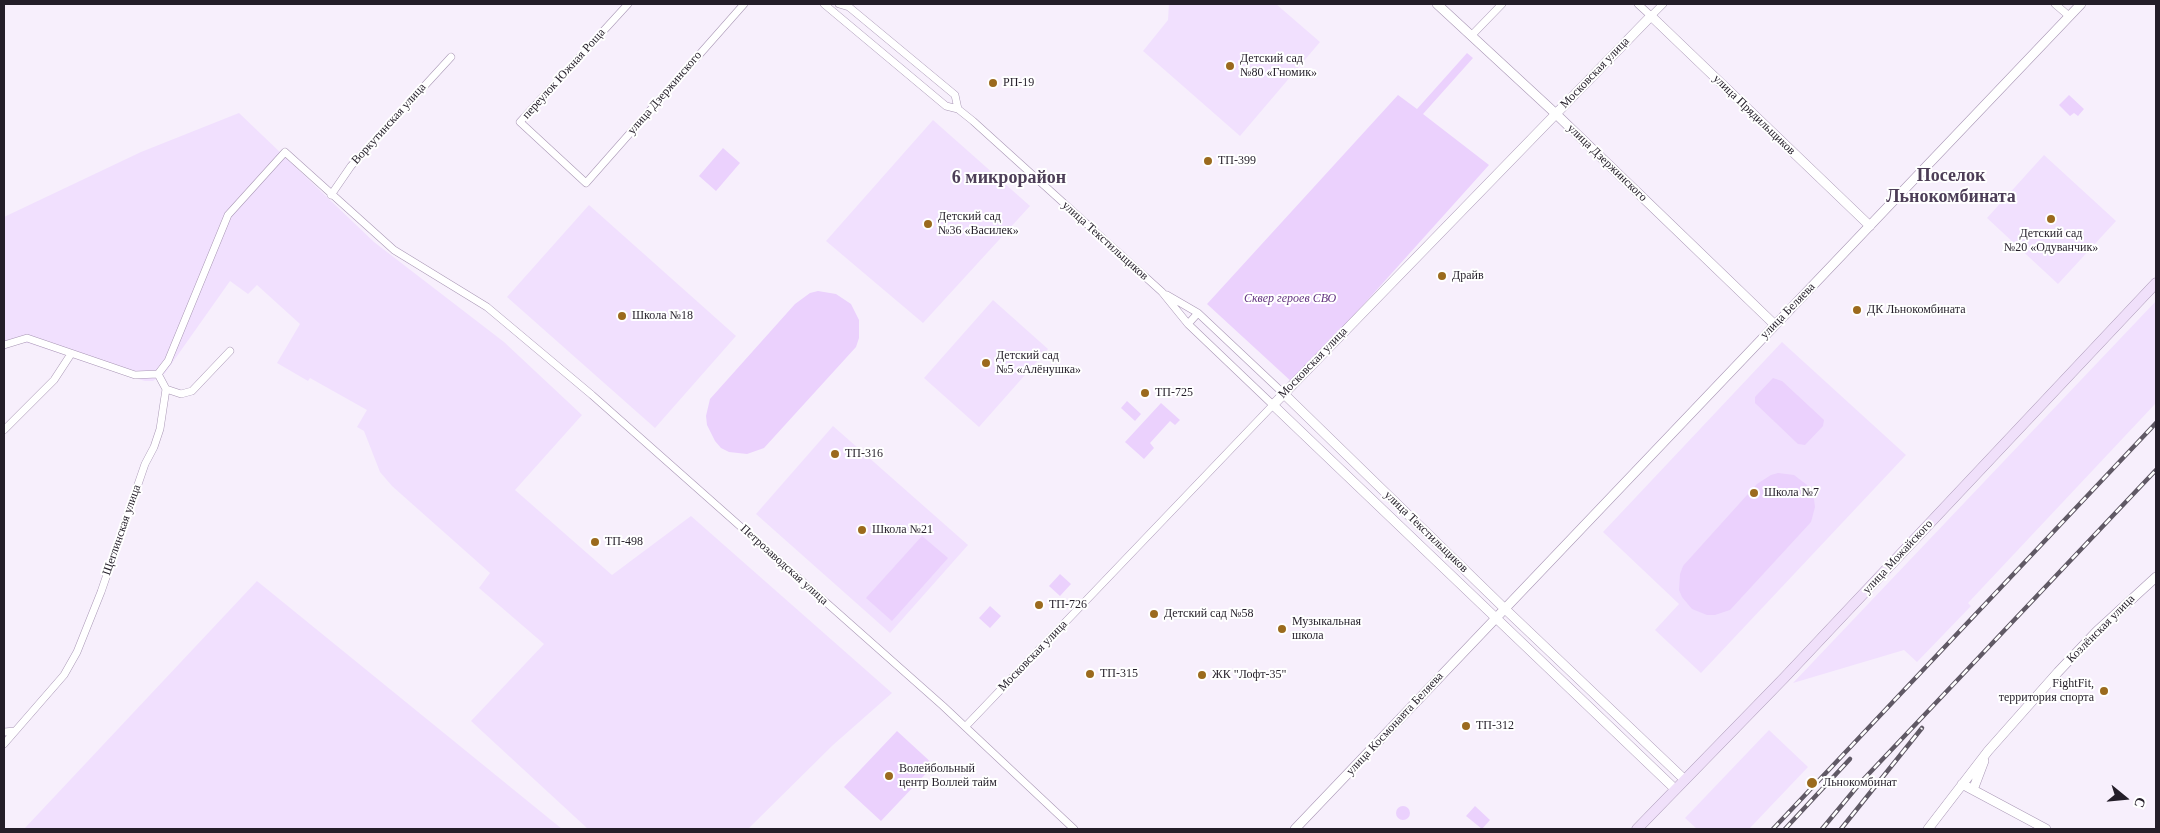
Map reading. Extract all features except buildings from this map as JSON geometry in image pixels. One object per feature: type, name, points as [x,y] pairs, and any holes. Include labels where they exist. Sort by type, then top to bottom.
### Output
[{"type":"main road","name":"улица Можайского","points":[[1637,829],[2156,283]]},
{"type":"street","name":"переулок Южная Роща","points":[[586,183],[520,122],[628,4]]},
{"type":"street","name":"улица Дзержинского","points":[[586,183],[744,4]]},
{"type":"street","name":"улица Текстильщиков","points":[[826,4],[946,106],[958,109],[1162,292],[1188,324],[1675,789]]},
{"type":"street","name":"улица Текстильщиков","points":[[839,4],[849,7],[955,96],[958,109]]},
{"type":"street","name":"улица Дзержинского","points":[[1437,4],[1556,114],[1775,325]]},
{"type":"street","points":[[1471,36],[1502,4]]},
{"type":"street","name":"улица Прядильщиков","points":[[1638,4],[1870,226]]},
{"type":"street","name":"Московская улица","points":[[966,726],[1283,393],[1663,4]]},
{"type":"street","points":[[2055,4],[2069,16]]},
{"type":"street","name":"улица Беляева","points":[[1495,618],[2080,4]]},
{"type":"street","name":"Воркутинская улица","points":[[331,195],[351,166],[452,57]]},
{"type":"street","name":"Петрозаводская улица","points":[[158,374],[168,361],[228,215],[285,152],[394,250],[487,307],[592,395],[966,726],[1074,829]]},
{"type":"street","name":"улица Текстильщиков","points":[[1162,292],[1198,313],[1685,780]]},
{"type":"street","points":[[1188,324],[1198,313]]},
{"type":"street","points":[[4,345],[27,338],[135,375],[158,374],[166,389],[181,394],[192,391],[230,351]]},
{"type":"street","points":[[4,430],[54,380],[71,354]]},
{"type":"street","name":"Щеглинская улица","points":[[4,744],[64,675],[77,652],[101,592],[145,464],[154,447],[160,429],[166,389]]},
{"type":"street","name":"Козлёнская улица","points":[[1928,829],[1988,751],[2097,631],[2156,577]]},
{"type":"street","name":"улица Космонавта Беляева","points":[[1295,829],[1495,618]]},
{"type":"street","points":[[4,732],[15,731]]},
{"type":"street","name":"Козлёнская улица","points":[[1974,790],[1988,751]]},
{"type":"street","points":[[1962,784],[2046,829]]},
{"type":"shaded area","name":"Детский сад №80 «Гномик»","points":[[1169,4],[1276,4],[1320,42],[1240,136],[1143,51],[1168,20]]},
{"type":"shaded area","points":[[239,113],[374,242],[504,342],[582,415],[515,490],[612,575],[691,516],[892,693],[833,745],[748,829],[588,829],[471,721],[544,644],[479,588],[490,573],[392,486],[380,472],[364,431],[357,427],[367,410],[310,378],[308,381],[277,363],[300,324],[257,285],[248,294],[230,281],[165,373],[153,381],[145,381],[121,374],[28,343],[19,343],[4,350],[4,217],[141,152]]},
{"type":"shaded area","name":"Детский сад №36 «Василек»","points":[[933,120],[1030,206],[923,323],[826,241]]},
{"type":"shaded area","name":"Детский сад №20 «Одуванчик»","points":[[2044,155],[2116,221],[2058,284],[1987,218]]},
{"type":"shaded area","name":"Школа №18","points":[[589,205],[736,336],[655,428],[507,297]]},
{"type":"shaded area","name":"Детский сад №5 «Алёнушка»","points":[[993,300],[1048,349],[979,427],[924,378]]},
{"type":"shaded area","points":[[2156,301],[2156,403],[1968,603],[1971,606],[1917,662],[1904,650],[1793,683]]},
{"type":"shaded area","name":"Школа №7","points":[[1782,342],[1906,455],[1701,673],[1655,630],[1679,604],[1603,532]]},
{"type":"shaded area","name":"Школа №21","points":[[833,426],[968,545],[890,633],[756,514]]},
{"type":"shaded area","points":[[257,581],[562,829],[24,829]]},
{"type":"shaded area","points":[[1769,730],[1808,767],[1749,829],[1697,829],[1685,818]]},
{"type":"green space","name":"Сквер героев СВО","points":[[1467,53],[1473,58],[1423,114],[1489,165],[1293,383],[1207,304],[1398,95],[1417,109]]},
{"type":"green space","points":[[2069,95],[2084,109],[2078,116],[2074,113],[2070,116],[2059,105]]},
{"type":"green space","points":[[723,148],[740,163],[716,191],[699,176]]},
{"type":"green space","points":[[818,291],[836,294],[851,304],[859,320],[859,338],[856,347],[764,448],[747,454],[729,452],[721,448],[707,425],[706,416],[710,399],[795,304],[810,293]]},
{"type":"green space","points":[[1773,378],[1782,381],[1824,420],[1823,426],[1805,445],[1798,444],[1755,403],[1755,397]]},
{"type":"green space","points":[[1127,401],[1141,414],[1135,421],[1121,408]]},
{"type":"green space","points":[[1161,403],[1180,420],[1175,425],[1170,421],[1150,443],[1154,448],[1144,459],[1125,442]]},
{"type":"green space","points":[[1778,473],[1794,475],[1807,485],[1814,499],[1815,507],[1811,522],[1730,610],[1715,615],[1707,615],[1692,609],[1679,590],[1680,574],[1683,566],[1757,484]]},
{"type":"green space","points":[[922,536],[948,558],[892,621],[866,598]]},
{"type":"green space","points":[[1060,574],[1071,584],[1060,596],[1049,586]]},
{"type":"green space","points":[[990,606],[1001,616],[990,628],[979,618]]},
{"type":"green space","name":"Волейбольный центр Воллей тайм","points":[[897,731],[934,765],[881,821],[844,787]]},
{"type":"green space","points":[[1400,806],[1406,806],[1410,813],[1406,820],[1400,820],[1396,816],[1396,810]]},
{"type":"green space","points":[[1475,806],[1490,820],[1482,829],[1466,816]]},
{"type":"railway","points":[[1773,829],[2156,423]]},
{"type":"railway","points":[[1822,829],[1861,782],[2156,470]]},
{"type":"railway","points":[[1841,829],[1922,728]]},
{"type":"railway","points":[[1785,829],[1850,759]]},
{"type":"place","name":"Детский сад №80 «Гномик»","points":[[1230,66]]},
{"type":"place","name":"РП-19","points":[[993,83]]},
{"type":"place","name":"ТП-399","points":[[1208,161]]},
{"type":"place","name":"Детский сад №20 «Одуванчик»","points":[[2051,219]]},
{"type":"place","name":"Детский сад №36 «Василек»","points":[[928,224]]},
{"type":"place","name":"Драйв","points":[[1442,276]]},
{"type":"place","name":"ДК Льнокомбината","points":[[1857,310]]},
{"type":"place","name":"Школа №18","points":[[622,316]]},
{"type":"place","name":"Детский сад №5 «Алёнушка»","points":[[986,363]]},
{"type":"place","name":"ТП-725","points":[[1145,393]]},
{"type":"place","name":"ТП-316","points":[[835,454]]},
{"type":"place","name":"Школа №7","points":[[1754,493]]},
{"type":"place","name":"Школа №21","points":[[862,530]]},
{"type":"place","name":"ТП-498","points":[[595,542]]},
{"type":"place","name":"ТП-726","points":[[1039,605]]},
{"type":"place","name":"Детский сад №58","points":[[1154,614]]},
{"type":"place","name":"Музыкальная школа","points":[[1282,629]]},
{"type":"place","name":"ТП-315","points":[[1090,674]]},
{"type":"place","name":"ЖК \"Лофт-35\"","points":[[1202,675]]},
{"type":"place","name":"FightFit, территория спорта","points":[[2104,691]]},
{"type":"place","name":"ТП-312","points":[[1466,726]]},
{"type":"place","name":"Волейбольный центр Воллей тайм","points":[[889,776]]},
{"type":"place","name":"Льнокомбинат","points":[[1812,783]]},
{"type":"district","name":"6 микрорайон","points":[[1009,178]]},
{"type":"district","name":"Поселок Льнокомбината","points":[[1951,186]]}]
